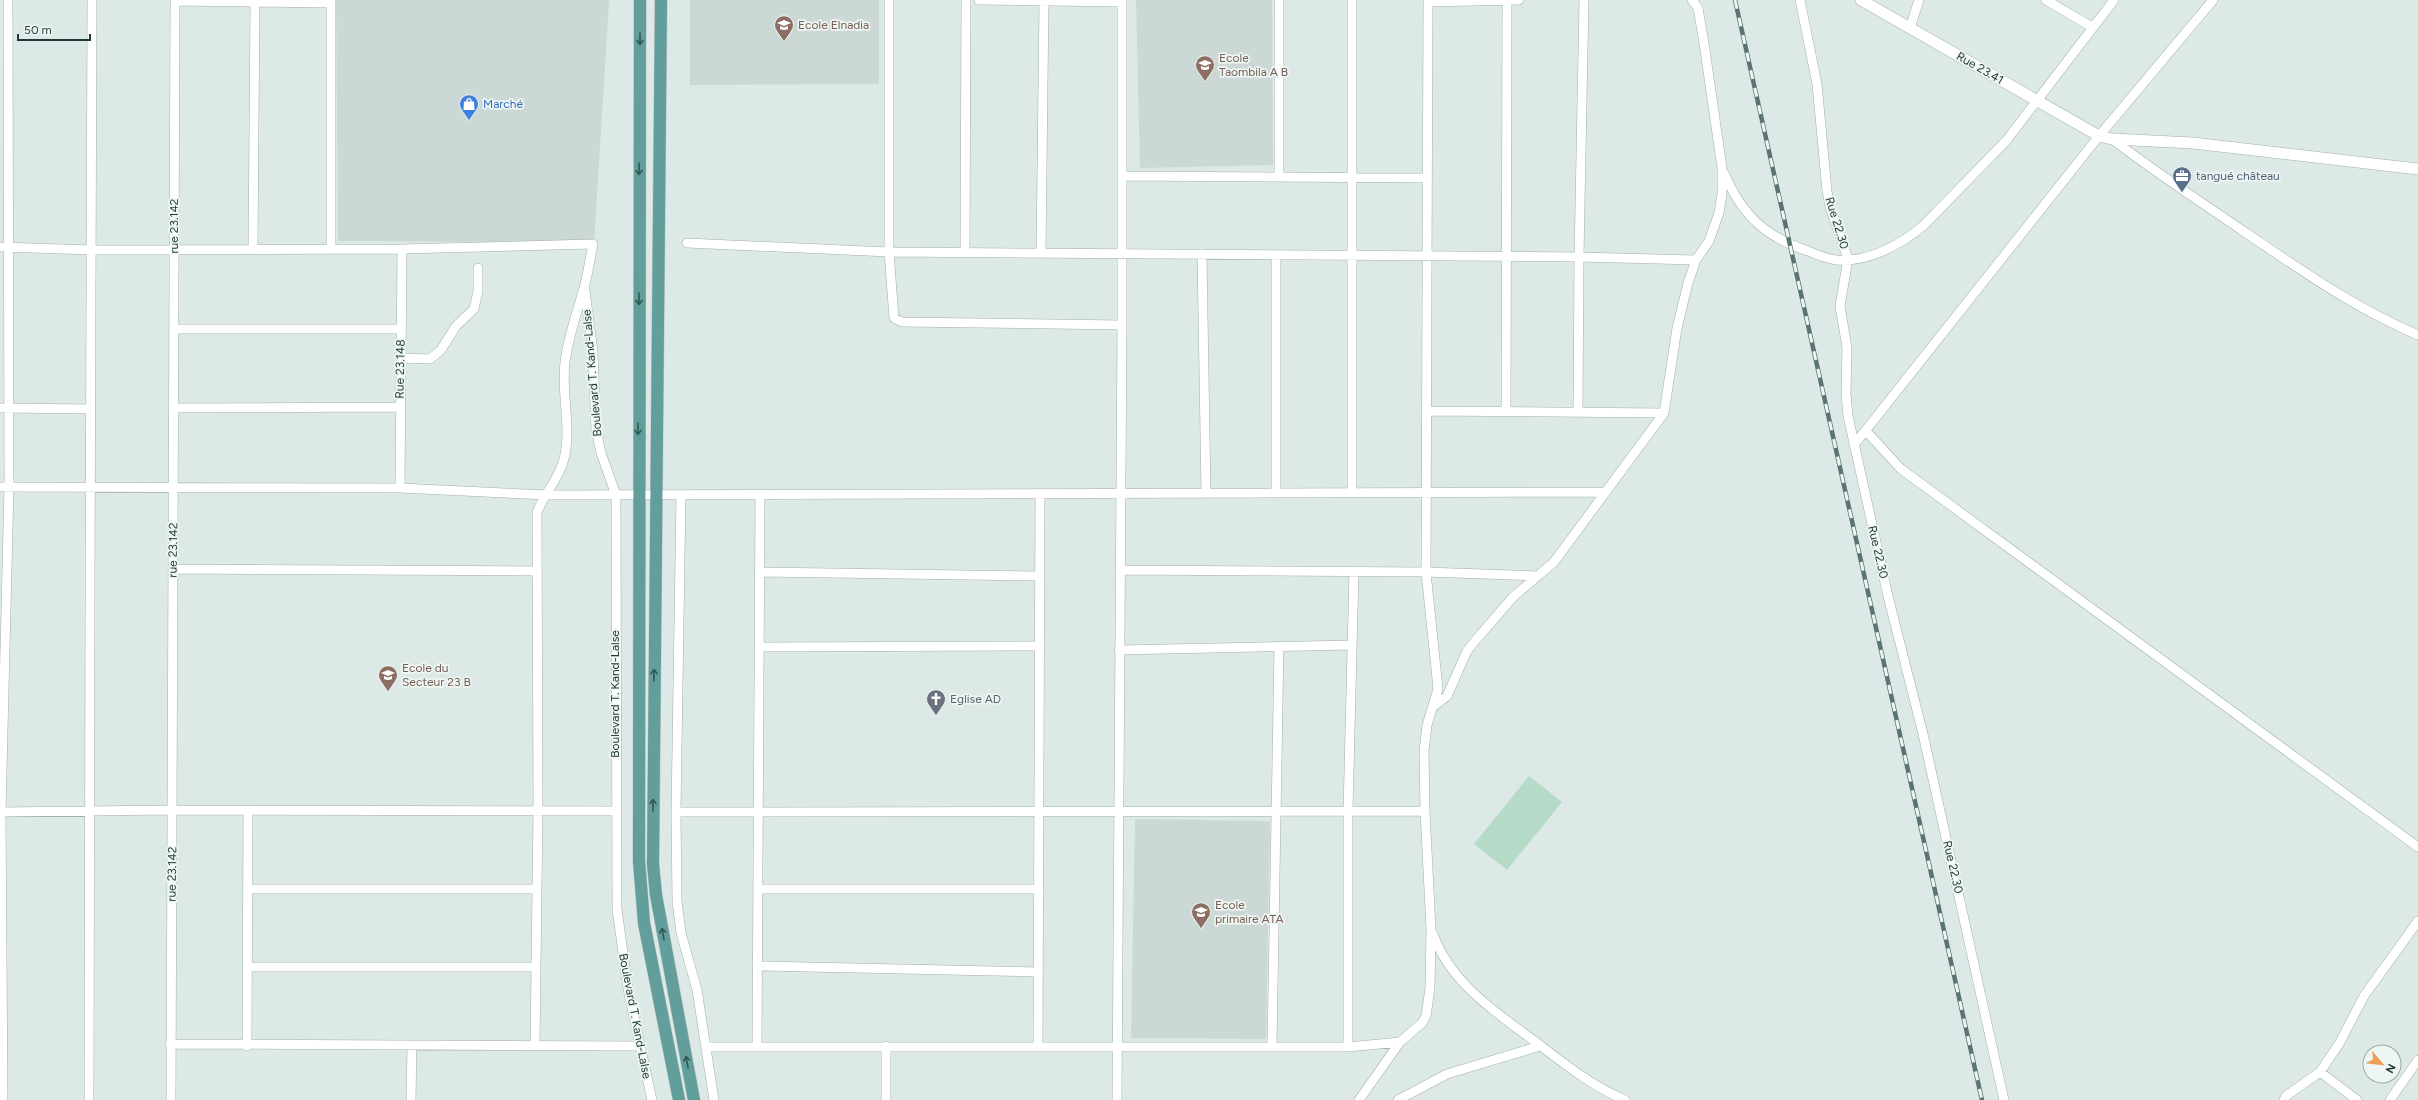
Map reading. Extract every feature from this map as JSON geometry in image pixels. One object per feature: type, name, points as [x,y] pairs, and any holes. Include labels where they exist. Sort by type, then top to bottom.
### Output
[{"type":"main road","points":[[640,0],[638,495],[640,664],[639,861],[644,923],[679,1100]]},
{"type":"main road","points":[[661,0],[653,864],[656,895],[694,1100]]},
{"type":"street","points":[[4,1100],[0,812],[5,487],[4,408],[8,0]]},
{"type":"street","points":[[89,1100],[87,812],[90,409],[93,250],[92,0]]},
{"type":"street","points":[[889,0],[889,252],[893,316],[898,321],[1122,326]]},
{"type":"street","points":[[965,253],[966,0]]},
{"type":"street","points":[[980,0],[1044,2],[1122,1],[1123,176],[1117,1100]]},
{"type":"street","points":[[1279,0],[1279,176]]},
{"type":"street","points":[[1352,0],[1352,493]]},
{"type":"street","points":[[1506,0],[1506,411]]},
{"type":"street","points":[[1359,1100],[1400,1042],[1416,1030],[1426,1016],[1430,988],[1431,929],[1425,811],[1427,725],[1438,689],[1426,572],[1425,493],[1428,1],[1520,0]]},
{"type":"street","points":[[1578,412],[1579,257],[1584,0]]},
{"type":"street","points":[[1434,706],[1447,696],[1474,640],[1513,597],[1554,562],[1604,492],[1664,413],[1677,328],[1688,283],[1696,260],[1709,241],[1719,212],[1722,194],[1722,168],[1699,17],[1692,0]]},
{"type":"street","name":"Rue 22.30","points":[[1800,0],[1817,84],[1827,191],[1830,207],[1848,259],[1840,306],[1847,348],[1846,394],[1848,416],[1888,596],[1923,734],[2004,1100]]},
{"type":"street","name":"Rue 23.41","points":[[1861,0],[2099,136],[2112,139],[2193,144],[2418,169]]},
{"type":"street","points":[[1910,28],[1918,0]]},
{"type":"street","points":[[2046,0],[2092,27]]},
{"type":"street","points":[[1722,168],[1737,199],[1748,214],[1774,237],[1826,258],[1848,259],[1866,257],[1887,249],[1908,238],[1923,226],[2006,141],[2114,0]]},
{"type":"street","points":[[1854,445],[2099,136],[2213,0]]},
{"type":"street","points":[[175,1],[255,3],[331,2],[331,249]]},
{"type":"street","name":"rue 23.142","points":[[171,1100],[170,1044],[174,488],[175,1]]},
{"type":"street","points":[[1041,253],[1044,2]]},
{"type":"street","points":[[254,248],[255,3]]},
{"type":"street","points":[[2112,139],[2162,176],[2341,296],[2378,317],[2418,335]]},
{"type":"street","points":[[1123,176],[1427,178]]},
{"type":"street","points":[[687,243],[889,252],[1506,256],[1696,260]]},
{"type":"street","points":[[5,247],[93,250],[174,248],[402,249],[593,244],[584,287],[572,327],[565,361],[563,381],[568,418],[564,459],[556,482],[540,504],[537,513],[538,811],[535,1046]]},
{"type":"street","name":"Rue 23.148","points":[[400,488],[400,329],[402,249]]},
{"type":"street","points":[[1202,254],[1206,493]]},
{"type":"street","points":[[1276,255],[1276,493]]},
{"type":"street","points":[[400,358],[430,359],[441,350],[456,326],[474,308],[478,291],[478,268]]},
{"type":"street","name":"Boulevard T. Kand-Lalse","points":[[584,287],[593,352],[596,430],[601,453],[616,495],[615,811],[617,916],[624,968],[652,1100]]},
{"type":"street","points":[[174,329],[400,329]]},
{"type":"street","points":[[173,408],[400,407]]},
{"type":"street","points":[[4,408],[90,409]]},
{"type":"street","points":[[1426,411],[1664,413]]},
{"type":"street","points":[[1866,431],[1901,469],[2418,847]]},
{"type":"street","points":[[5,487],[90,486],[174,488],[400,488],[547,495],[1604,492]]},
{"type":"street","points":[[1038,1046],[1040,493]]},
{"type":"street","points":[[681,495],[676,812],[678,901],[680,933],[697,990],[714,1100]]},
{"type":"street","points":[[757,1046],[760,495]]},
{"type":"street","points":[[173,569],[537,570]]},
{"type":"street","points":[[1120,570],[1426,572],[1537,576]]},
{"type":"street","points":[[760,572],[1040,576]]},
{"type":"street","points":[[1348,1047],[1348,811],[1354,572]]},
{"type":"street","points":[[1119,650],[1351,645]]},
{"type":"street","points":[[760,647],[1040,646]]},
{"type":"street","points":[[1272,1047],[1280,646]]},
{"type":"street","points":[[0,812],[172,810],[615,811]]},
{"type":"street","points":[[246,1046],[248,967],[248,811]]},
{"type":"street","points":[[676,812],[1425,811]]},
{"type":"street","points":[[248,889],[537,889]]},
{"type":"street","points":[[758,890],[1039,889]]},
{"type":"street","points":[[2284,1099],[2320,1072],[2339,1044],[2368,990],[2418,921]]},
{"type":"street","points":[[1431,929],[1439,951],[1469,988],[1499,1016],[1592,1083],[1625,1100]]},
{"type":"street","points":[[757,966],[1039,972]]},
{"type":"street","points":[[248,967],[535,967]]},
{"type":"street","points":[[706,1047],[1348,1047],[1400,1042]]},
{"type":"street","points":[[170,1044],[246,1046],[640,1046]]},
{"type":"street","points":[[411,1100],[412,1046]]},
{"type":"street","points":[[886,1046],[886,1100]]},
{"type":"street","points":[[1398,1100],[1447,1074],[1540,1046]]},
{"type":"street","points":[[2390,1100],[2418,1060]]},
{"type":"street","points":[[2320,1072],[2357,1100]]},
{"type":"shaded area","name":"Marché","points":[[336,0],[609,0],[594,243],[338,241]]},
{"type":"shaded area","name":"Ecole Elnadia","points":[[690,0],[879,0],[879,84],[690,85]]},
{"type":"shaded area","name":"Ecole Taombila A B","points":[[1136,0],[1272,0],[1273,165],[1140,168]]},
{"type":"shaded area","name":"Ecole primaire ATA","points":[[1135,819],[1270,821],[1266,1039],[1131,1038]]},
{"type":"green space","points":[[1529,776],[1562,802],[1507,870],[1474,844]]},
{"type":"railway","points":[[1735,0],[1982,1100]]},
{"type":"place","name":"Ecole Elnadia","points":[[784,42]]},
{"type":"place","name":"Ecole Taombila A B","points":[[1205,82]]},
{"type":"place","name":"Marché","points":[[469,121]]},
{"type":"place","name":"tangué château","points":[[2182,193]]},
{"type":"place","name":"Ecole du Secteur 23 B","points":[[388,692]]},
{"type":"place","name":"Eglise AD","points":[[936,716]]},
{"type":"place","name":"Ecole primaire ATA","points":[[1201,929]]}]
